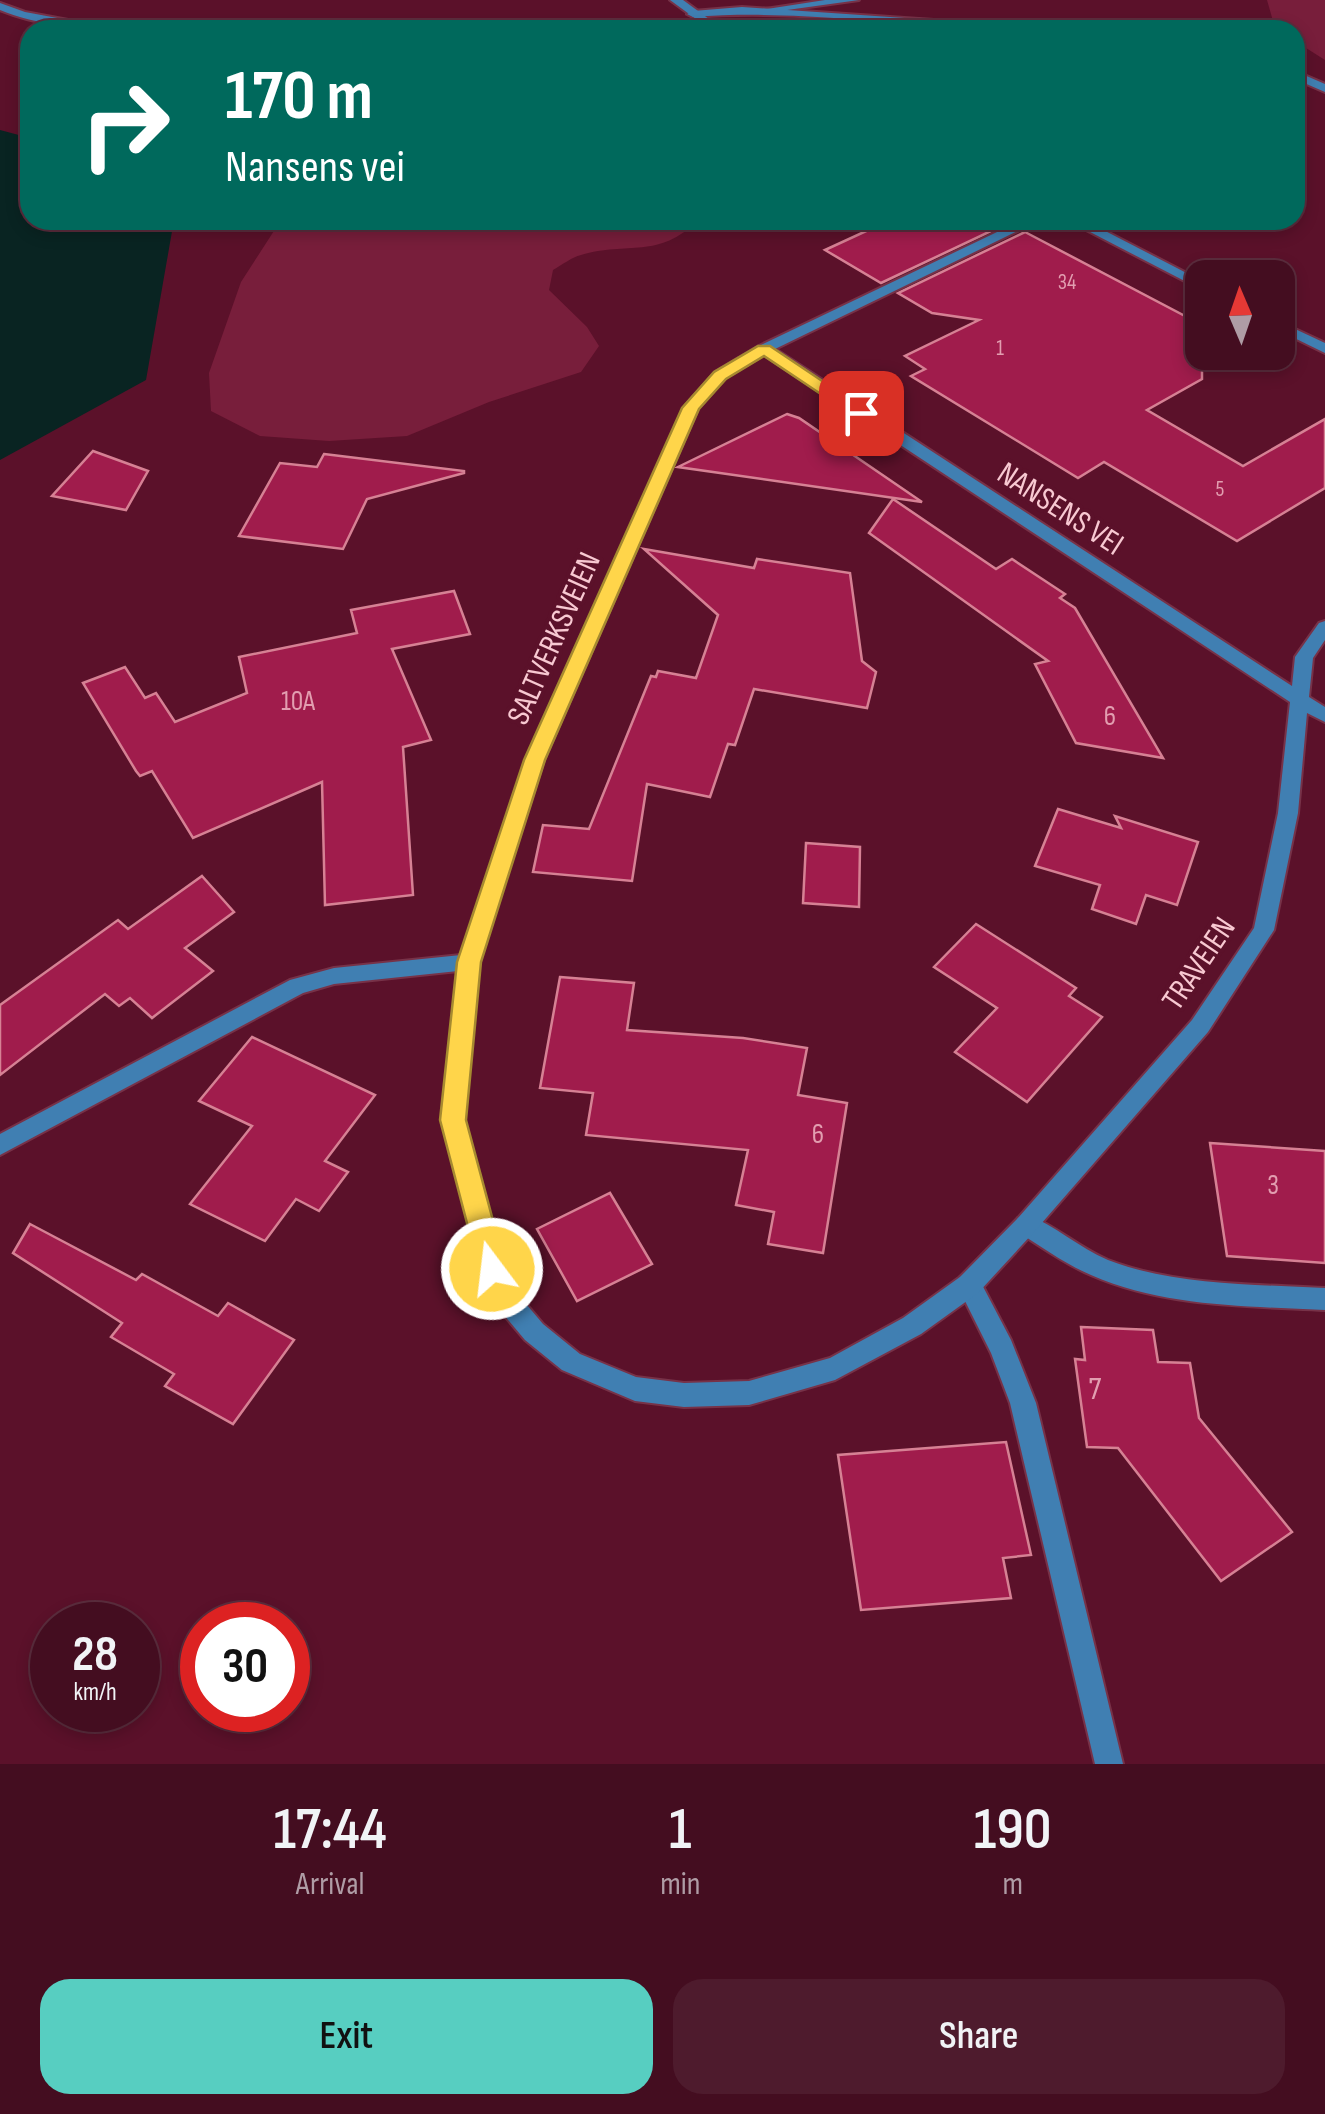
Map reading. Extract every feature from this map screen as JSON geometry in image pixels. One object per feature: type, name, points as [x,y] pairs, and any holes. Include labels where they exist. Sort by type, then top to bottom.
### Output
[{"type":"street","points":[[676,0],[702,20]]},
{"type":"street","points":[[760,12],[853,0]]},
{"type":"street","points":[[0,6],[22,15],[53,20]]},
{"type":"street","points":[[693,14],[760,12],[884,20]]},
{"type":"street","name":"SALTVERKSVEIEN","points":[[571,1362],[534,1332],[508,1300],[492,1269],[453,1120],[469,962],[535,760],[691,408],[720,375],[764,349],[1012,230]]},
{"type":"street","points":[[1093,230],[1185,277]]},
{"type":"street","points":[[1295,334],[1325,349]]},
{"type":"street","name":"NANSENS VEI","points":[[764,349],[1325,716]]},
{"type":"street","name":"TRAVEIEN","points":[[571,1362],[635,1388],[684,1395],[749,1393],[835,1368],[912,1326],[969,1285],[1200,1026],[1264,930],[1288,813],[1304,658],[1325,627]]},
{"type":"street","points":[[0,1145],[297,986],[334,976],[469,962]]},
{"type":"street","points":[[1026,1225],[1100,1267],[1142,1280],[1205,1290],[1325,1299]]},
{"type":"street","points":[[969,1285],[1002,1348],[1023,1404],[1110,1764]]},
{"type":"shaded area","points":[[1267,0],[1325,0],[1325,60],[1305,47],[1305,20],[1273,20]]},
{"type":"shaded area","points":[[275,230],[686,230],[656,245],[581,255],[553,270],[549,290],[587,327],[599,346],[581,372],[489,402],[407,436],[329,441],[260,436],[211,411],[209,373],[241,282]]},
{"type":"water","points":[[0,130],[20,135],[20,230],[172,230],[146,380],[0,460]]},
{"type":"building","points":[[868,230],[993,230],[881,283],[825,250]]},
{"type":"building","points":[[1025,232],[1185,316],[1185,370],[1202,370],[1202,379],[1147,410],[1243,466],[1325,419],[1325,488],[1237,541],[1104,462],[1078,478],[911,376],[925,369],[905,356],[979,320],[932,313],[898,293]]},
{"type":"building","points":[[787,414],[799,418],[922,502],[678,467]]},
{"type":"building","points":[[93,451],[148,471],[126,510],[52,496]]},
{"type":"building","points":[[324,454],[464,473],[367,499],[343,549],[239,536],[280,463],[317,467]]},
{"type":"building","points":[[893,499],[996,569],[1012,559],[1065,594],[1060,598],[1075,608],[1163,758],[1076,743],[1035,664],[1048,661],[869,533]]},
{"type":"building","points":[[644,549],[754,568],[757,559],[850,573],[862,661],[876,672],[867,708],[754,689],[735,745],[728,744],[710,797],[647,784],[632,881],[533,872],[543,825],[589,829],[651,676],[656,677],[658,671],[696,678],[718,615]]},
{"type":"building","points":[[454,591],[470,634],[392,649],[431,740],[403,747],[413,895],[325,905],[322,782],[193,838],[152,771],[140,776],[136,771],[83,683],[125,667],[145,698],[156,693],[175,722],[247,693],[239,657],[357,633],[351,610]]},
{"type":"building","points":[[1058,809],[1121,828],[1115,816],[1198,842],[1177,905],[1146,895],[1136,924],[1092,909],[1100,885],[1035,866]]},
{"type":"building","points":[[806,843],[860,847],[859,907],[803,903]]},
{"type":"building","points":[[202,876],[234,912],[185,948],[213,971],[152,1018],[130,998],[119,1006],[105,994],[0,1075],[0,1005],[118,920],[128,929]]},
{"type":"building","points":[[976,924],[1076,988],[1069,996],[1102,1017],[1027,1102],[955,1052],[997,1008],[934,967]]},
{"type":"building","points":[[560,977],[634,983],[627,1030],[743,1038],[807,1048],[798,1095],[847,1103],[823,1253],[768,1244],[774,1212],[736,1205],[748,1150],[586,1135],[593,1093],[540,1088]]},
{"type":"building","points":[[252,1037],[375,1095],[325,1161],[348,1172],[319,1211],[296,1199],[265,1241],[190,1204],[252,1126],[199,1101]]},
{"type":"building","points":[[1210,1143],[1325,1151],[1325,1263],[1227,1256]]},
{"type":"building","points":[[610,1193],[652,1264],[577,1301],[537,1229]]},
{"type":"building","points":[[30,1224],[136,1280],[142,1274],[218,1316],[228,1303],[294,1340],[233,1424],[165,1386],[174,1374],[111,1337],[122,1323],[13,1253]]},
{"type":"building","points":[[1081,1327],[1153,1330],[1158,1362],[1190,1363],[1199,1418],[1292,1532],[1221,1581],[1118,1448],[1087,1447],[1075,1359],[1085,1360]]},
{"type":"building","points":[[1006,1442],[1031,1555],[1003,1558],[1011,1598],[861,1610],[838,1455]]},
{"type":"route","points":[[492,1269],[453,1120],[469,962],[535,760],[691,408],[720,375],[764,349],[861,413]]}]
